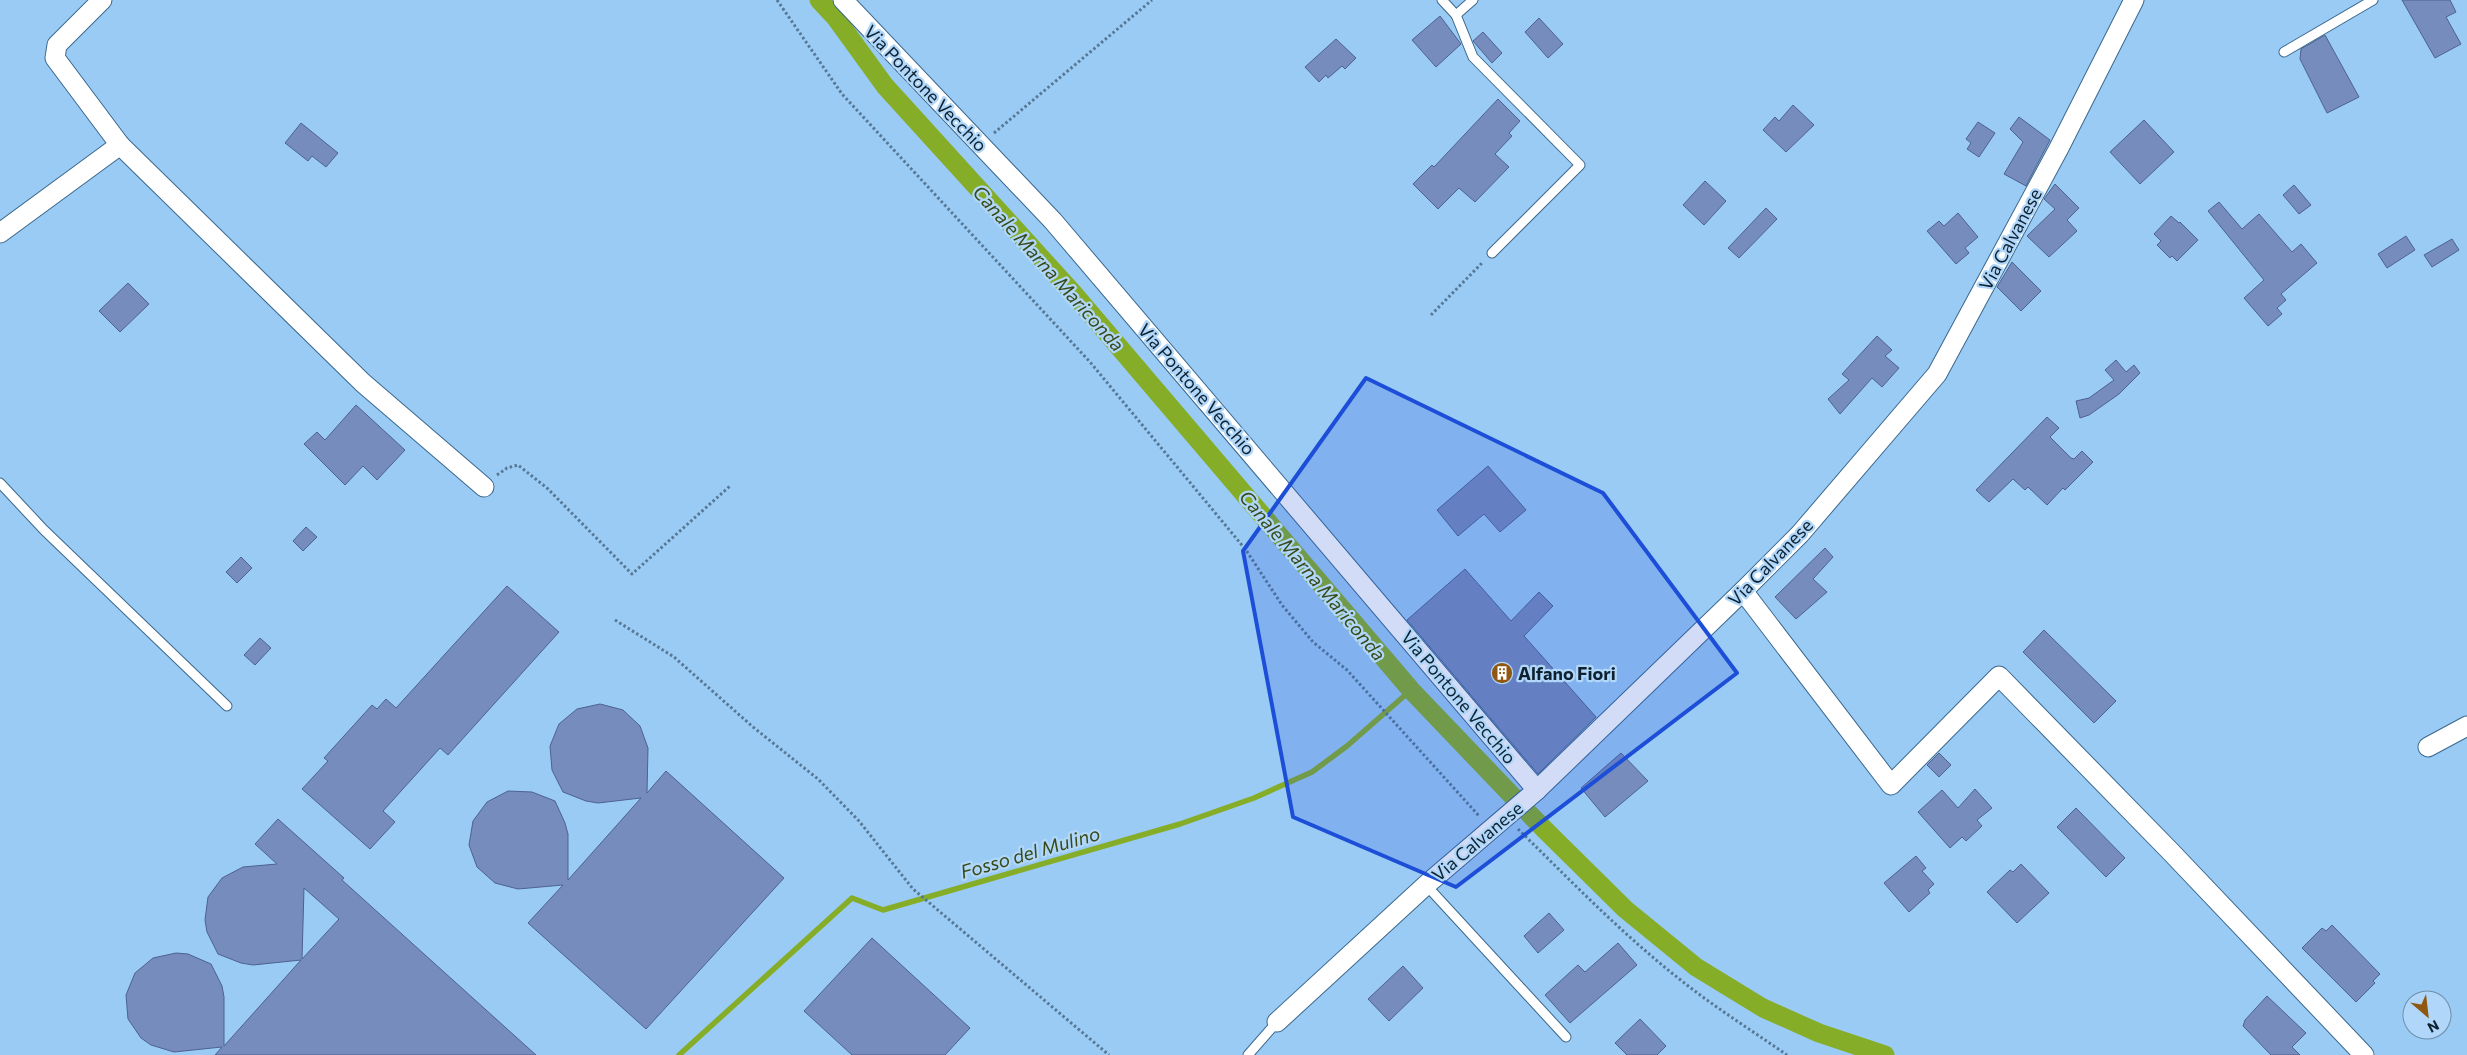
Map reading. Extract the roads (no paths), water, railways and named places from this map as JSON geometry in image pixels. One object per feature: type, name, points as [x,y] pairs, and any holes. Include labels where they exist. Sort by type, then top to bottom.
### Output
[{"type":"street","points":[[102,0],[57,45],[54,58],[120,145],[363,384],[484,487]]},
{"type":"street","name":"Via Pontone Vecchio","points":[[843,0],[1053,221],[1535,792]]},
{"type":"street","name":"Via Calvanese","points":[[1278,1022],[1426,885],[1490,828],[1535,792],[1743,591],[1800,534],[1937,374],[2059,148],[2134,0]]},
{"type":"street","points":[[0,233],[120,145]]},
{"type":"street","points":[[1743,591],[1891,785],[1999,676],[2172,852],[2364,1055]]},
{"type":"street","points":[[2428,747],[2467,726]]},
{"type":"lane","points":[[1442,0],[1456,15],[1473,56],[1580,165],[1492,253]]},
{"type":"lane","points":[[1456,15],[1473,0]]},
{"type":"lane","points":[[2284,52],[2373,0]]},
{"type":"lane","points":[[0,483],[44,530],[227,706]]},
{"type":"lane","points":[[1426,885],[1566,1037]]},
{"type":"lane","points":[[1248,1055],[1278,1022]]},
{"type":"waterway","name":"Canale Marna Mariconda","points":[[819,0],[835,17],[885,86],[1073,293],[1411,690],[1542,827],[1625,909],[1696,967],[1763,1008],[1819,1033],[1885,1055]]},
{"type":"waterway","name":"Fosso del Mulino","points":[[679,1055],[852,898],[883,910],[1180,824],[1254,798],[1312,772],[1347,746],[1411,690]]},
{"type":"place","name":"Alfano Fiori","points":[[1502,673]]}]
